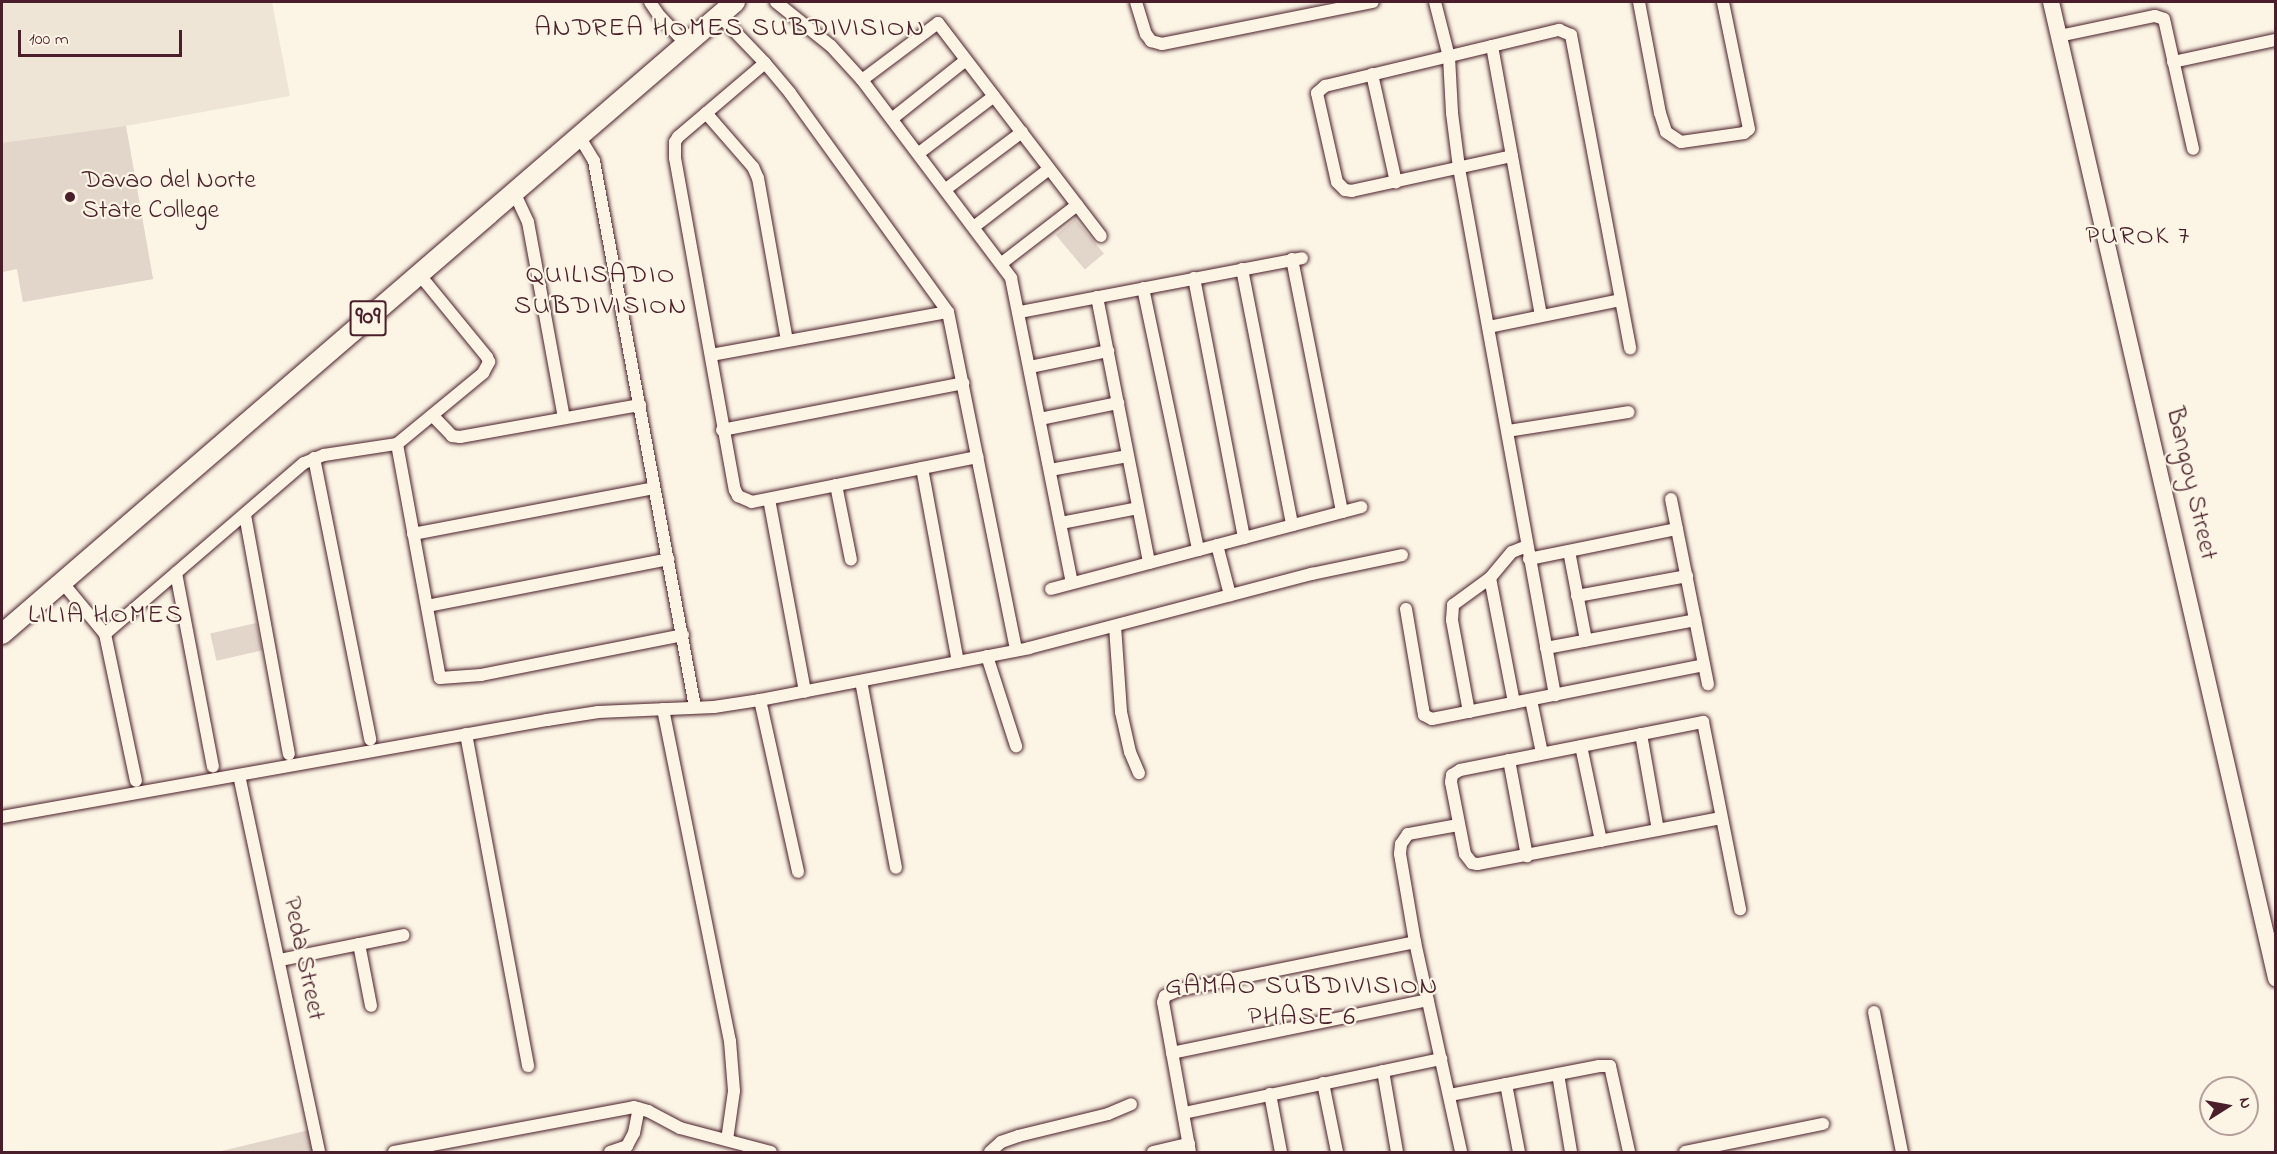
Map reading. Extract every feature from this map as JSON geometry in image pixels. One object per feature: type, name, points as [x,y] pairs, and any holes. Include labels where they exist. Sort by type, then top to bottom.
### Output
[{"type":"main road","name":"909","points":[[2,634],[735,2]]},
{"type":"main road","name":"Bangoy Street","points":[[2051,2],[2276,978]]},
{"type":"street","points":[[650,2],[686,44]]},
{"type":"street","points":[[776,2],[831,46],[862,80],[975,226],[1002,263],[1015,287],[1072,583]]},
{"type":"street","points":[[1136,2],[1146,34],[1151,42],[1162,44],[1372,2]]},
{"type":"street","points":[[1435,2],[1449,57],[1459,168],[1555,695]]},
{"type":"street","points":[[1639,2],[1660,113],[1666,132],[1681,142],[1744,133],[1749,129],[1723,2]]},
{"type":"street","points":[[719,15],[765,63],[948,312],[1016,650]]},
{"type":"street","points":[[2059,36],[2160,16],[2164,19],[2193,149]]},
{"type":"street","points":[[862,80],[938,23],[1101,236]]},
{"type":"street","points":[[1512,156],[1352,191],[1341,187],[1316,97],[1319,89],[1325,86],[1372,74],[1559,30],[1572,35],[1629,348]]},
{"type":"street","points":[[2174,62],[2276,40]]},
{"type":"street","points":[[1492,46],[1541,315]]},
{"type":"street","points":[[892,118],[966,60]]},
{"type":"street","points":[[765,63],[678,137],[674,150],[711,355],[722,430],[738,496],[752,502],[978,457]]},
{"type":"street","points":[[1372,74],[1395,182]]},
{"type":"street","points":[[919,153],[994,96]]},
{"type":"street","points":[[706,113],[753,167],[758,178],[787,340]]},
{"type":"street","points":[[946,189],[1022,132]]},
{"type":"street","points":[[579,136],[594,161],[695,707]]},
{"type":"street","points":[[975,226],[1049,169]]},
{"type":"street","points":[[514,192],[528,222],[564,418]]},
{"type":"street","points":[[1002,263],[1077,205]]},
{"type":"street","points":[[1020,312],[1297,259],[1342,512]]},
{"type":"street","points":[[1242,269],[1292,525]]},
{"type":"street","points":[[105,634],[245,515],[293,471],[314,458],[396,444],[483,373],[489,362],[483,351],[419,274]]},
{"type":"street","points":[[1194,278],[1244,538]]},
{"type":"street","points":[[1143,288],[1198,550]]},
{"type":"street","points":[[1097,297],[1149,563]]},
{"type":"street","points":[[1489,327],[1620,300]]},
{"type":"street","points":[[711,355],[948,312]]},
{"type":"street","points":[[1030,367],[1108,351]]},
{"type":"street","points":[[722,430],[963,383]]},
{"type":"street","points":[[1040,419],[1118,403]]},
{"type":"street","points":[[433,416],[448,433],[456,437],[640,405]]},
{"type":"street","points":[[1508,431],[1629,412]]},
{"type":"street","points":[[396,444],[441,678],[471,677],[683,634]]},
{"type":"street","points":[[1050,470],[1128,456]]},
{"type":"street","points":[[314,458],[370,739]]},
{"type":"street","points":[[922,468],[958,662]]},
{"type":"street","points":[[836,485],[851,560]]},
{"type":"street","points":[[413,534],[654,488]]},
{"type":"street","points":[[769,499],[805,692]]},
{"type":"street","points":[[1671,499],[1708,684]]},
{"type":"street","points":[[1051,589],[1361,507]]},
{"type":"street","points":[[1060,523],[1138,508]]},
{"type":"street","points":[[245,515],[289,754]]},
{"type":"street","points":[[1529,559],[1677,530]]},
{"type":"street","points":[[1221,544],[1234,594]]},
{"type":"street","points":[[1469,712],[1451,610],[1457,601],[1490,578],[1506,557],[1527,546]]},
{"type":"street","points":[[1569,551],[1586,640]]},
{"type":"street","points":[[2,817],[598,712],[695,707],[760,700],[805,692],[1016,650],[1234,594],[1402,555]]},
{"type":"street","points":[[427,606],[668,559]]},
{"type":"street","points":[[176,573],[213,767]]},
{"type":"street","points":[[1578,596],[1687,576]]},
{"type":"street","points":[[1490,578],[1514,703]]},
{"type":"street","points":[[62,582],[105,634],[136,781]]},
{"type":"street","points":[[1406,609],[1425,714],[1432,719],[1704,664]]},
{"type":"street","points":[[1546,648],[1695,620]]},
{"type":"street","points":[[1116,626],[1121,712],[1130,752],[1139,773]]},
{"type":"street","points":[[987,656],[1016,746]]},
{"type":"street","points":[[861,681],[896,868]]},
{"type":"street","points":[[760,700],[798,872]]},
{"type":"street","points":[[1531,700],[1542,753]]},
{"type":"street","points":[[663,709],[730,1041],[734,1091],[727,1140]]},
{"type":"street","points":[[1721,818],[1527,856],[1482,864],[1472,863],[1465,854],[1458,825],[1452,775],[1460,770],[1702,722],[1740,909]]},
{"type":"street","points":[[466,734],[528,1066]]},
{"type":"street","points":[[1641,734],[1658,830]]},
{"type":"street","points":[[1581,746],[1601,841]]},
{"type":"street","points":[[1509,760],[1527,856]]},
{"type":"street","name":"Peda Street","points":[[239,775],[319,1152]]},
{"type":"street","points":[[1458,825],[1416,831],[1403,838],[1401,844],[1415,942],[1461,1152]]},
{"type":"street","points":[[280,960],[404,935]]},
{"type":"street","points":[[1153,1152],[1190,1148],[1163,1002],[1165,996],[1179,990],[1415,942]]},
{"type":"street","points":[[359,944],[371,1006]]},
{"type":"street","points":[[1172,1053],[1428,1000]]},
{"type":"street","points":[[1874,1012],[1902,1152]]},
{"type":"street","points":[[1184,1113],[1442,1059]]},
{"type":"street","points":[[1450,1095],[1610,1066],[1629,1152]]},
{"type":"street","points":[[1383,1071],[1397,1152]]},
{"type":"street","points":[[1558,1074],[1571,1152]]},
{"type":"street","points":[[1323,1083],[1337,1152]]},
{"type":"street","points":[[1506,1084],[1519,1152]]},
{"type":"street","points":[[1270,1094],[1281,1152]]},
{"type":"street","points":[[990,1152],[1001,1142],[1009,1139],[1108,1114],[1131,1104]]},
{"type":"street","points":[[394,1152],[627,1108],[639,1108],[680,1128],[771,1152]]},
{"type":"street","points":[[610,1152],[622,1149],[630,1141],[639,1108]]},
{"type":"street","points":[[1686,1152],[1823,1124]]},
{"type":"shaded area","name":"Davao del Norte State College","points":[[2,2],[272,2],[290,96],[126,126],[153,279],[23,302],[17,269],[2,272]]},
{"type":"shaded area","points":[[126,126],[153,279],[23,302],[17,269],[2,272],[2,143]]},
{"type":"shaded area","points":[[1075,219],[1104,253],[1085,270],[1056,235]]},
{"type":"shaded area","points":[[256,623],[262,650],[217,661],[210,634]]},
{"type":"shaded area","points":[[309,1130],[314,1152],[217,1152]]},
{"type":"place","name":"Davao del Norte State College","points":[[70,197]]},
{"type":"district","name":"ANDREA HOMES SUBDIVISION","points":[[730,29]]},
{"type":"district","name":"PUROK 7","points":[[2138,237]]},
{"type":"district","name":"QUILISADIO SUBDIVISION","points":[[601,290]]},
{"type":"district","name":"LILIA HOMES","points":[[106,616]]},
{"type":"district","name":"GAMAO SUBDIVISION PHASE 6","points":[[1302,1002]]}]
